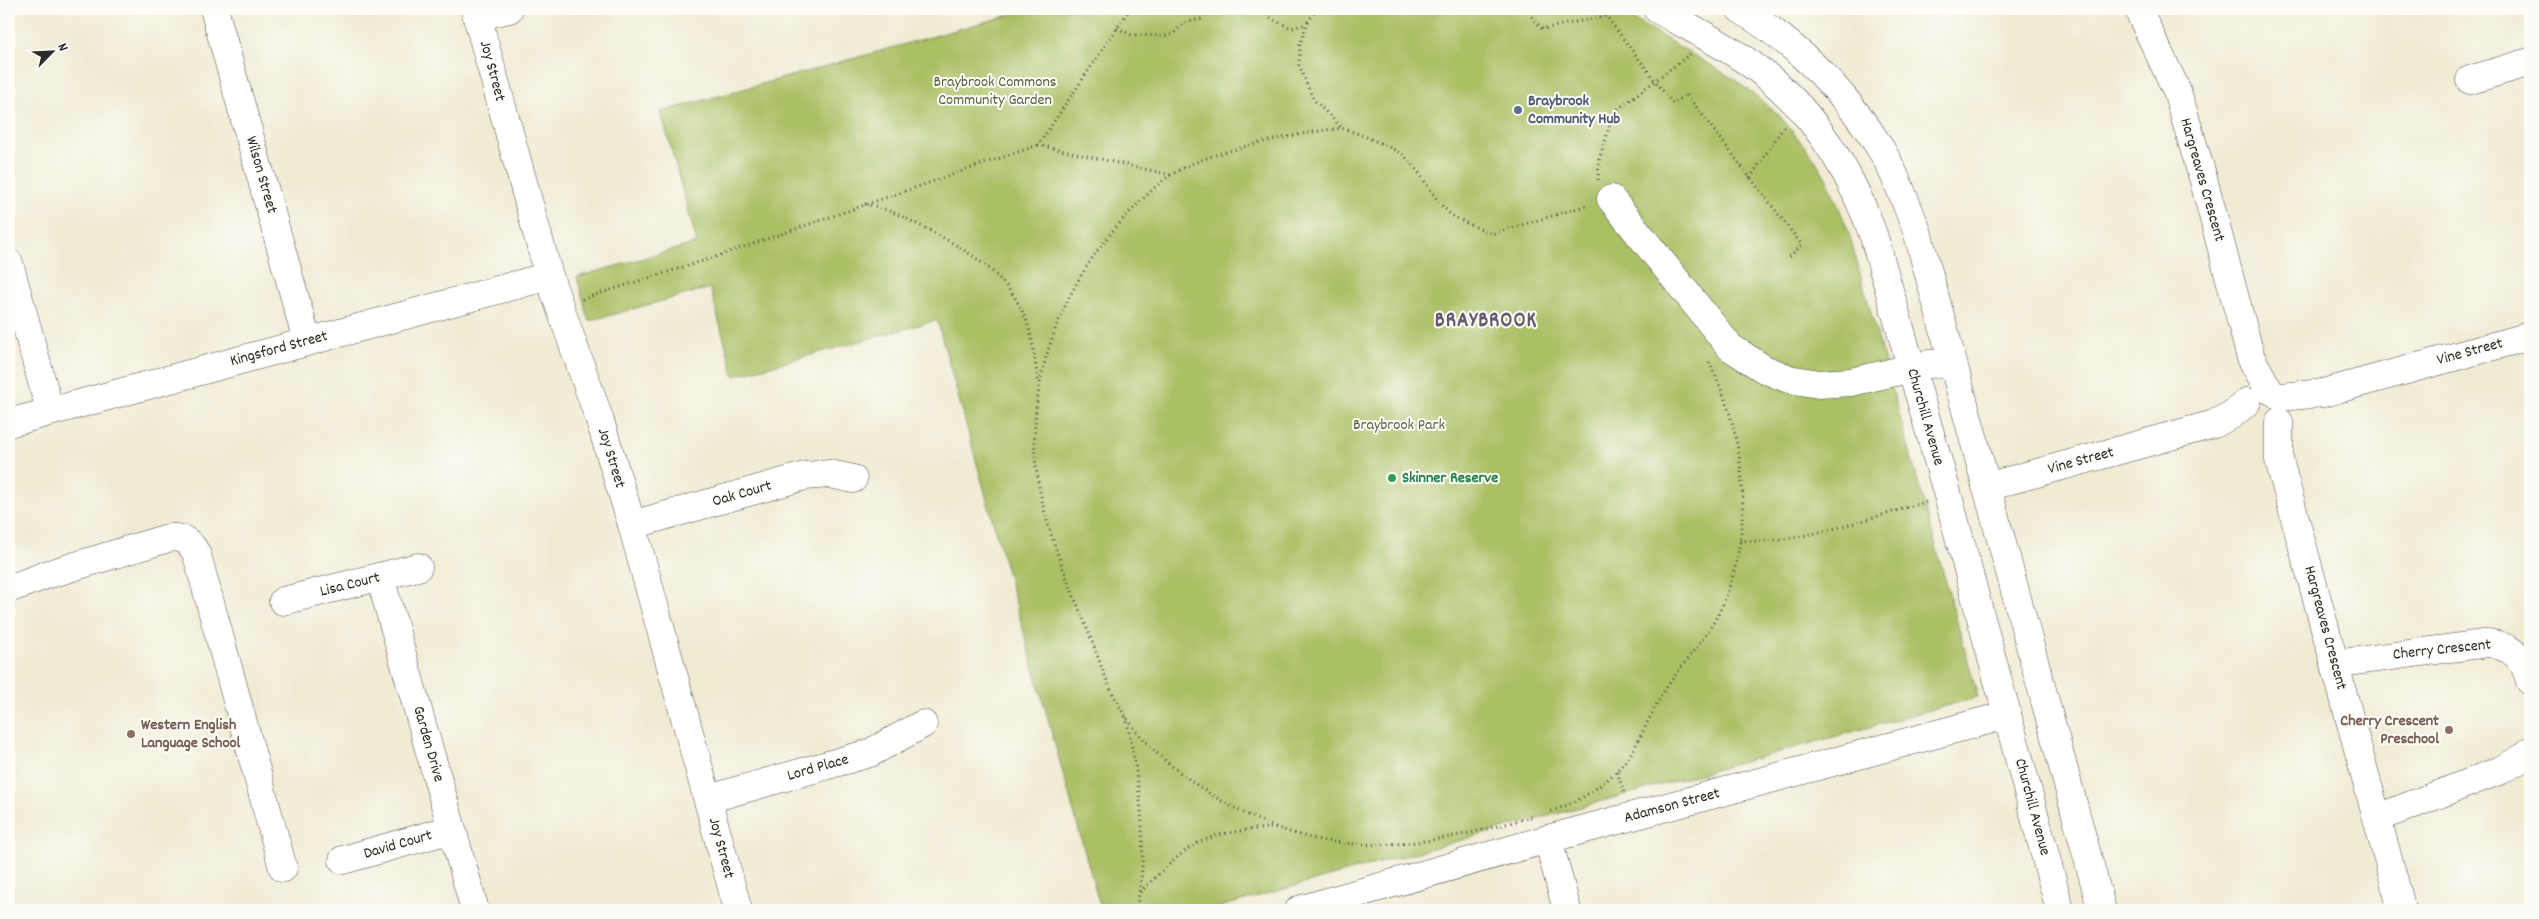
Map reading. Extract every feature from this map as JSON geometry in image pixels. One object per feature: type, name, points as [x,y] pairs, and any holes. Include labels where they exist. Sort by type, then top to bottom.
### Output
[{"type":"street","name":"Wilson Street","points":[[214,9],[307,341]]},
{"type":"street","points":[[476,13],[508,9]]},
{"type":"street","name":"Churchill Avenue","points":[[1657,9],[1768,76],[1799,106],[1820,132],[1844,166],[1861,201],[1874,237],[1948,496],[2060,910]]},
{"type":"street","points":[[1740,9],[1781,36],[1811,61],[1862,120],[1883,152],[1900,188],[1916,231],[2102,910]]},
{"type":"street","name":"Hargreaves Crescent","points":[[2138,9],[2177,91],[2203,178],[2402,910]]},
{"type":"street","name":"Joy Street","points":[[476,13],[549,276],[600,421],[632,525],[738,910]]},
{"type":"street","points":[[2470,80],[2530,62]]},
{"type":"street","points":[[1602,195],[1730,347],[1764,369],[1789,379],[1819,384],[1851,382],[1929,364],[1952,363]]},
{"type":"street","points":[[9,263],[50,411]]},
{"type":"street","name":"Kingsford Street","points":[[9,423],[549,276]]},
{"type":"street","name":"Vine Street","points":[[1948,496],[2214,424],[2232,414],[2265,409],[2530,336]]},
{"type":"street","name":"Oak Court","points":[[632,525],[805,476],[830,474],[854,479]]},
{"type":"street","points":[[9,589],[46,575],[168,538],[176,537],[187,540],[197,555],[283,868]]},
{"type":"street","name":"Lisa Court","points":[[283,601],[418,567]]},
{"type":"street","name":"Garden Drive","points":[[380,577],[475,910]]},
{"type":"street","name":"Cherry Crescent","points":[[2334,664],[2489,643],[2504,645],[2513,651],[2522,662],[2530,681]]},
{"type":"street","name":"Adamson Street","points":[[1299,910],[1543,823],[2007,715],[2046,704]]},
{"type":"street","name":"Lord Place","points":[[708,799],[870,753],[923,724]]},
{"type":"street","points":[[2378,818],[2501,770],[2524,757],[2530,751]]},
{"type":"street","points":[[1543,823],[1567,910]]},
{"type":"street","name":"David Court","points":[[343,860],[452,829]]},
{"type":"path","points":[[1038,145],[1130,9]]},
{"type":"path","points":[[1117,28],[1132,34],[1165,36],[1173,34],[1184,24],[1201,19],[1207,9]]},
{"type":"path","points":[[1265,9],[1268,17],[1273,20],[1282,21],[1292,28],[1307,23]]},
{"type":"path","points":[[1317,9],[1307,23],[1298,57],[1302,78],[1321,109],[1342,128],[1402,154],[1452,215],[1492,234],[1602,195],[1599,160],[1614,112],[1693,52]]},
{"type":"path","points":[[1525,9],[1542,29],[1606,16],[1673,104],[1686,94],[1802,245],[1788,258]]},
{"type":"path","points":[[1750,178],[1788,120]]},
{"type":"path","points":[[1136,910],[1140,893],[1141,823],[1134,756],[1126,717],[1102,668],[1049,528],[1040,492],[1035,456],[1035,423],[1039,381],[1053,331],[1096,252],[1112,230],[1171,175],[1220,153],[1251,145],[1342,128]]},
{"type":"path","points":[[579,300],[709,259],[1038,145],[1171,175]]},
{"type":"path","points":[[865,204],[895,212],[965,249],[994,272],[1008,287],[1024,314],[1039,381]]},
{"type":"path","points":[[1126,717],[1171,767],[1191,782],[1232,806],[1279,827],[1326,841],[1386,845],[1543,823],[1617,772],[1632,752],[1663,694],[1694,654],[1723,604],[1735,569],[1744,507],[1734,434],[1727,401],[1709,360]]},
{"type":"path","points":[[1740,540],[1758,542],[1809,534],[1948,496]]},
{"type":"path","points":[[1140,893],[1187,849],[1202,841],[1242,831],[1279,827]]},
{"type":"green space","name":"Braybrook Park","points":[[1031,9],[1616,9],[1734,79],[1779,115],[1814,158],[1828,181],[1848,230],[1978,697],[1209,910],[1101,910],[937,320],[734,376],[710,288],[589,321],[577,277],[697,243],[661,112]]},
{"type":"place","name":"Braybrook Community Hub","points":[[1518,110]]},
{"type":"place","name":"Skinner Reserve","points":[[1392,478]]},
{"type":"place","name":"Cherry Crescent Preschool","points":[[2449,730]]},
{"type":"place","name":"Western English Language School","points":[[131,734]]},
{"type":"district","name":"BRAYBROOK","points":[[1486,322]]},
{"type":"park label","name":"Braybrook Commons Community Garden","points":[[995,91]]}]
